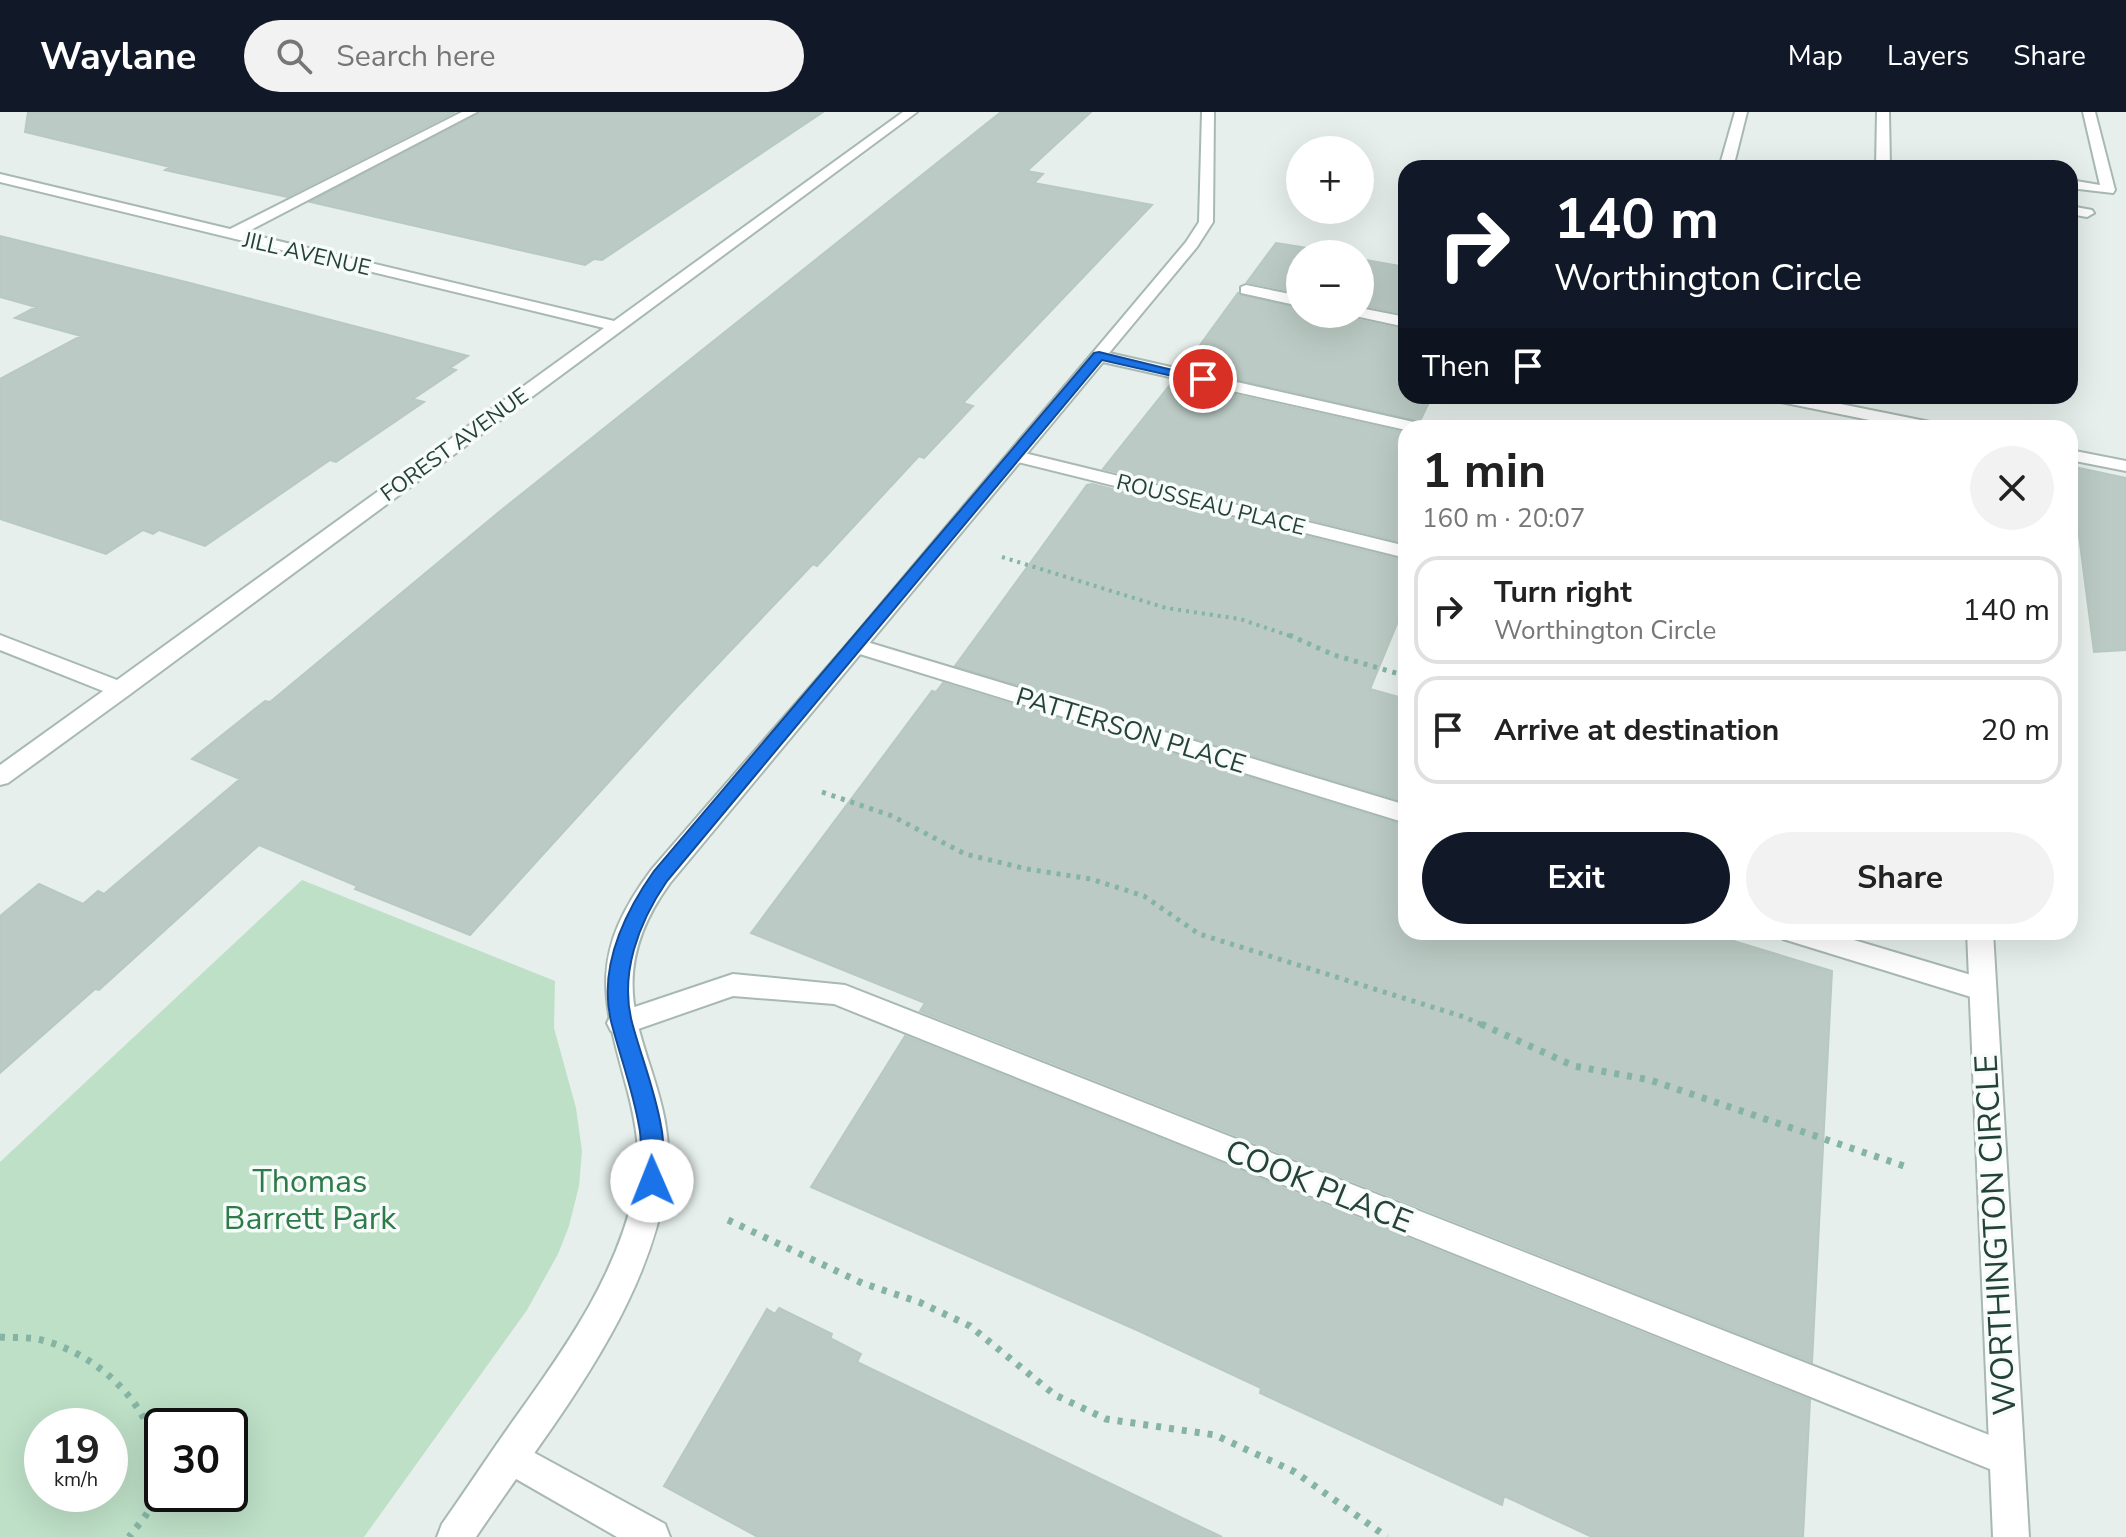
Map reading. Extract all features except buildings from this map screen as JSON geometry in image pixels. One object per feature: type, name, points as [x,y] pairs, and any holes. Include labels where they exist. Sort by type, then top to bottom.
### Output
[{"type":"street","points":[[230,235],[471,112]]},
{"type":"street","name":"FOREST AVENUE","points":[[0,777],[613,326],[911,112]]},
{"type":"street","points":[[455,1537],[591,1338],[622,1280],[641,1230],[652,1181],[651,1130],[637,1066],[621,1023],[618,989],[621,963],[637,911],[661,876],[1192,244],[1206,222],[1208,112]]},
{"type":"street","points":[[1728,160],[1741,112]]},
{"type":"street","points":[[1883,112],[1883,160]]},
{"type":"street","points":[[2078,185],[2108,190],[2089,112]]},
{"type":"street","name":"JILL AVENUE","points":[[0,178],[613,326]]},
{"type":"street","points":[[2078,211],[2087,213]]},
{"type":"street","points":[[1246,290],[1286,298]]},
{"type":"street","points":[[1374,316],[1398,320]]},
{"type":"street","points":[[1099,356],[1398,423]]},
{"type":"street","points":[[1816,404],[1895,420]]},
{"type":"street","name":"ROUSSEAU PLACE","points":[[1016,456],[1398,550]]},
{"type":"street","points":[[2078,457],[2126,466]]},
{"type":"street","points":[[0,642],[121,690]]},
{"type":"street","name":"PATTERSON PLACE","points":[[857,646],[1398,812]]},
{"type":"street","points":[[1819,940],[1981,989]]},
{"type":"street","name":"WORTHINGTON CIRCLE","points":[[1980,940],[2011,1537]]},
{"type":"street","name":"COOK PLACE","points":[[621,1023],[733,985],[836,993],[2007,1459]]},
{"type":"street","points":[[509,1456],[652,1537]]},
{"type":"path","points":[[1002,557],[1166,608],[1240,619],[1279,630],[1334,655],[1398,674]]},
{"type":"path","points":[[822,792],[892,816],[965,854],[1027,869],[1091,879],[1144,896],[1199,934],[1464,1017],[1574,1066],[1650,1080],[1907,1167]]},
{"type":"path","points":[[728,1220],[862,1283],[919,1302],[970,1326],[1055,1395],[1106,1419],[1215,1435],[1295,1472],[1387,1537]]},
{"type":"path","points":[[0,1337],[37,1339],[71,1352],[101,1368],[120,1384],[141,1410],[155,1438],[160,1466],[154,1501],[141,1525],[129,1537]]},
{"type":"green space","name":"Thomas Barrett Park","points":[[302,880],[555,981],[554,1028],[576,1108],[582,1151],[579,1186],[569,1226],[558,1254],[527,1310],[364,1537],[0,1537],[0,1162]]},
{"type":"route","points":[[652,1181],[651,1130],[637,1066],[621,1023],[618,989],[623,950],[637,911],[661,876],[1099,356],[1203,379]]}]
